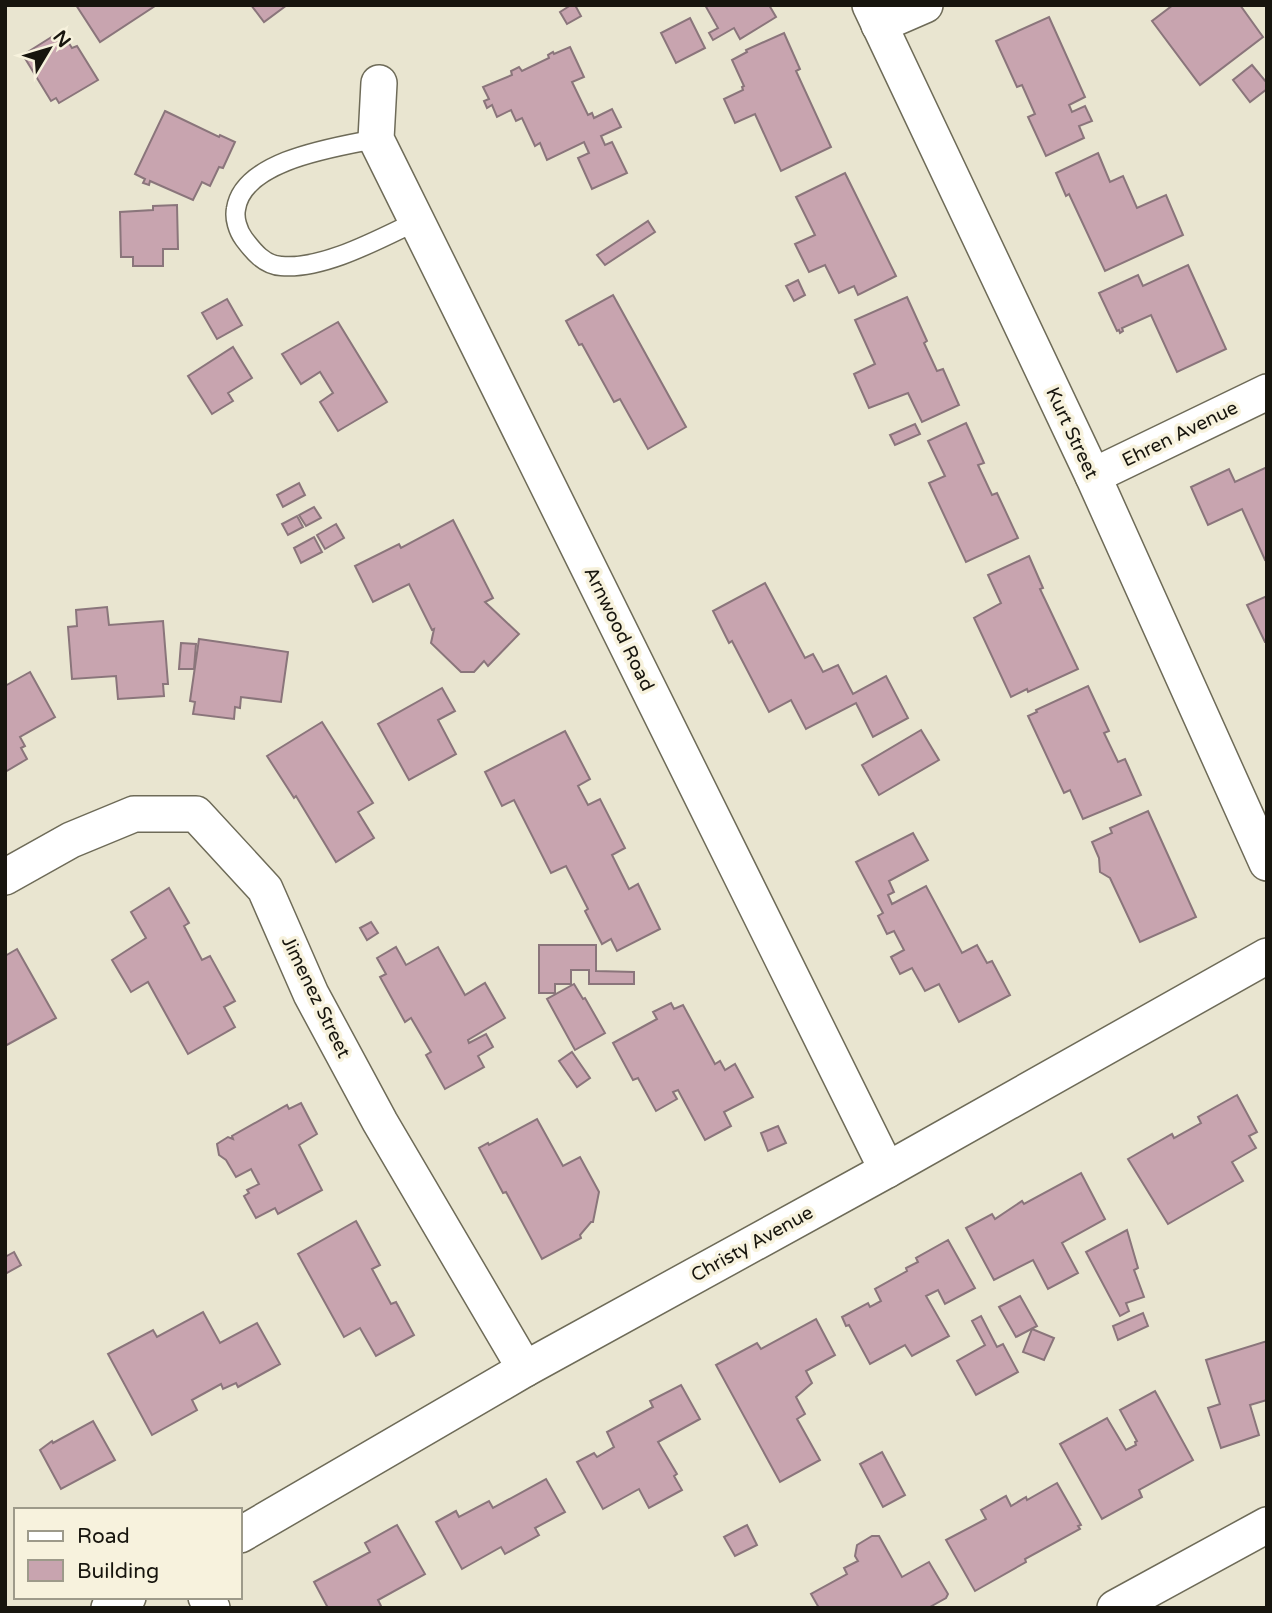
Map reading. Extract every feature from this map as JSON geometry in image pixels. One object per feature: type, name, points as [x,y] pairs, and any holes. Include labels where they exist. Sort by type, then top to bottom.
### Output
[{"type":"street","points":[[874,15],[925,5]]},
{"type":"street","name":"Kurt Street","points":[[874,15],[1093,476],[1267,863]]},
{"type":"street","name":"Arnwood Road","points":[[379,83],[376,139],[887,1170]]},
{"type":"street","name":"Ehren Avenue","points":[[1093,476],[1267,392]]},
{"type":"street","name":"Jimenez Street","points":[[5,877],[71,840],[134,814],[196,814],[265,889],[310,994],[380,1122],[525,1369]]},
{"type":"street","name":"Christy Avenue","points":[[242,1534],[525,1369],[887,1170],[1267,956]]},
{"type":"street","points":[[1115,1608],[1267,1525]]},
{"type":"street","points":[[109,1608],[125,1599]]},
{"type":"lane","points":[[376,139],[327,148],[282,163],[257,176],[245,186],[237,198],[235,214],[240,234],[257,256],[278,267],[300,266],[344,253],[417,221]]},
{"type":"building","points":[[76,5],[155,5],[155,6],[100,42]]},
{"type":"building","points":[[251,5],[287,5],[264,22]]},
{"type":"building","points":[[575,5],[581,16],[567,24],[560,12]]},
{"type":"building","points":[[705,5],[769,5],[776,17],[740,39],[734,28],[713,40],[709,33],[718,28]]},
{"type":"building","points":[[1173,5],[1240,5],[1263,37],[1200,85],[1152,21]]},
{"type":"building","points":[[1049,17],[1085,97],[1069,105],[1072,112],[1085,106],[1092,121],[1079,126],[1084,138],[1046,156],[1028,117],[1035,114],[1022,85],[1017,87],[996,41]]},
{"type":"building","points":[[690,18],[705,48],[676,63],[661,33]]},
{"type":"building","points":[[61,31],[72,48],[77,46],[98,80],[59,103],[56,98],[51,101],[23,55]]},
{"type":"building","points":[[784,33],[800,69],[796,71],[831,147],[781,171],[755,114],[735,123],[724,99],[743,90],[744,86],[732,60],[747,52],[746,50]]},
{"type":"building","points":[[570,47],[584,77],[572,82],[588,115],[592,113],[594,118],[612,109],[621,127],[601,136],[605,145],[612,142],[627,173],[592,189],[578,158],[589,153],[584,142],[547,160],[540,143],[535,146],[522,118],[516,121],[511,110],[497,117],[492,105],[487,108],[484,101],[489,99],[483,87],[512,75],[511,71],[519,67],[522,71],[549,58],[548,55],[553,52],[554,54]]},
{"type":"building","points":[[1252,65],[1267,83],[1267,89],[1250,102],[1233,80]]},
{"type":"building","points":[[165,111],[235,142],[223,168],[219,167],[210,186],[202,182],[193,200],[150,181],[149,185],[143,183],[145,179],[135,174]]},
{"type":"building","points":[[1098,153],[1110,182],[1123,176],[1137,208],[1166,195],[1183,235],[1105,271],[1069,194],[1066,196],[1056,173]]},
{"type":"building","points":[[845,173],[896,276],[858,295],[854,286],[839,293],[825,265],[809,272],[795,244],[815,235],[796,197]]},
{"type":"building","points":[[177,205],[178,249],[163,249],[163,266],[133,266],[133,257],[121,257],[120,212]]},
{"type":"building","points":[[648,221],[655,232],[605,265],[597,255]]},
{"type":"building","points":[[1188,265],[1226,349],[1177,372],[1151,315],[1122,328],[1120,333],[1099,293],[1138,275],[1143,286]]},
{"type":"building","points":[[798,280],[805,295],[794,301],[786,286]]},
{"type":"building","points":[[613,295],[686,427],[648,449],[620,399],[614,402],[566,321]]},
{"type":"building","points":[[907,297],[937,371],[943,369],[959,405],[922,422],[908,393],[869,408],[854,374],[875,364],[855,320]]},
{"type":"building","points":[[227,299],[242,325],[217,339],[202,313]]},
{"type":"building","points":[[338,322],[387,402],[338,431],[320,402],[333,393],[320,372],[301,384],[282,354]]},
{"type":"building","points":[[233,347],[252,378],[228,393],[233,401],[212,414],[188,376]]},
{"type":"building","points":[[966,423],[984,463],[978,465],[992,495],[997,493],[1018,538],[966,562],[929,483],[945,476],[928,441]]},
{"type":"building","points":[[915,424],[920,434],[895,445],[890,435]]},
{"type":"building","points":[[1267,467],[1265,560],[1242,509],[1208,525],[1191,487],[1229,469],[1235,482]]},
{"type":"building","points":[[299,483],[305,495],[283,507],[277,495]]},
{"type":"building","points":[[314,507],[321,518],[306,526],[299,515]]},
{"type":"building","points":[[297,516],[303,527],[288,535],[282,524]]},
{"type":"building","points":[[453,520],[493,598],[485,602],[519,634],[488,666],[484,661],[474,672],[461,672],[431,643],[434,629],[432,630],[409,584],[373,602],[355,566],[399,544],[401,548]]},
{"type":"building","points":[[336,524],[344,538],[325,549],[317,535]]},
{"type":"building","points":[[314,537],[322,552],[301,563],[294,548]]},
{"type":"building","points":[[1029,556],[1043,588],[1040,589],[1078,669],[1011,697],[974,618],[1001,603],[988,575]]},
{"type":"building","points":[[765,583],[805,658],[813,654],[823,672],[838,665],[853,694],[886,676],[908,718],[873,737],[856,703],[806,729],[791,700],[769,712],[713,611]]},
{"type":"building","points":[[1267,596],[1267,642],[1265,642],[1247,605]]},
{"type":"building","points":[[107,607],[109,625],[163,621],[168,684],[163,684],[164,696],[118,699],[116,676],[72,679],[68,627],[77,626],[76,610]]},
{"type":"building","points":[[199,639],[288,652],[281,702],[241,697],[240,708],[235,707],[234,719],[193,714],[195,702],[190,701]]},
{"type":"building","points":[[181,643],[196,644],[194,669],[179,669]]},
{"type":"building","points":[[30,672],[55,717],[20,737],[25,746],[21,748],[27,759],[5,772],[5,686]]},
{"type":"building","points":[[1088,686],[1109,731],[1104,733],[1118,762],[1125,759],[1141,795],[1083,819],[1070,790],[1064,793],[1028,716]]},
{"type":"building","points":[[442,688],[455,711],[438,720],[456,754],[409,780],[378,724]]},
{"type":"building","points":[[322,722],[373,803],[358,812],[374,838],[336,862],[296,796],[294,798],[267,756]]},
{"type":"building","points":[[921,730],[939,760],[879,795],[862,765]]},
{"type":"building","points":[[565,731],[590,779],[578,786],[588,805],[600,799],[625,848],[612,855],[629,889],[638,884],[660,929],[617,951],[611,939],[602,944],[566,866],[551,873],[514,800],[502,806],[485,772]]},
{"type":"building","points":[[1148,811],[1196,917],[1140,942],[1110,878],[1100,872],[1099,858],[1092,842],[1112,833],[1110,828]]},
{"type":"building","points":[[913,833],[928,860],[889,881],[894,892],[888,895],[892,904],[926,886],[962,953],[977,945],[987,963],[992,961],[1010,995],[959,1022],[939,984],[925,991],[912,968],[900,974],[891,957],[904,950],[894,931],[887,934],[878,916],[883,913],[856,862]]},
{"type":"building","points":[[169,888],[189,923],[184,926],[202,960],[210,956],[235,1001],[224,1007],[235,1027],[188,1054],[148,982],[131,992],[112,960],[146,938],[131,912]]},
{"type":"building","points":[[371,922],[378,933],[367,940],[360,928]]},
{"type":"building","points":[[539,945],[596,945],[596,971],[634,972],[634,984],[589,984],[589,970],[571,970],[571,984],[555,984],[555,993],[539,993]]},
{"type":"building","points":[[396,947],[406,965],[438,947],[465,995],[485,983],[505,1018],[468,1040],[469,1043],[486,1034],[493,1047],[478,1056],[484,1067],[445,1089],[426,1055],[431,1052],[411,1018],[405,1022],[380,977],[386,974],[377,958]]},
{"type":"building","points":[[17,949],[56,1018],[5,1046],[5,956]]},
{"type":"building","points":[[574,984],[605,1033],[575,1050],[547,999]]},
{"type":"building","points":[[671,1003],[674,1009],[683,1005],[715,1064],[720,1061],[725,1070],[735,1064],[753,1097],[724,1112],[731,1126],[705,1140],[678,1090],[673,1092],[677,1099],[656,1111],[638,1078],[633,1080],[613,1043],[657,1019],[653,1012]]},
{"type":"building","points":[[572,1052],[590,1078],[577,1087],[559,1061]]},
{"type":"building","points":[[1237,1095],[1257,1132],[1249,1136],[1256,1148],[1232,1162],[1243,1181],[1168,1224],[1128,1159],[1172,1134],[1174,1138],[1201,1123],[1198,1117]]},
{"type":"building","points":[[301,1103],[317,1134],[299,1145],[322,1190],[278,1214],[275,1208],[256,1218],[244,1196],[249,1193],[247,1190],[259,1184],[251,1169],[236,1177],[226,1160],[219,1155],[217,1144],[228,1137],[233,1139],[232,1136],[287,1105],[289,1109]]},
{"type":"building","points":[[537,1119],[563,1166],[580,1157],[599,1192],[593,1222],[580,1235],[581,1238],[542,1259],[479,1148]]},
{"type":"building","points":[[778,1126],[786,1143],[768,1151],[761,1133]]},
{"type":"building","points":[[1081,1173],[1105,1219],[1062,1243],[1078,1273],[1048,1289],[1033,1260],[994,1280],[966,1228],[992,1214],[995,1219],[1022,1201],[1024,1204]]},
{"type":"building","points":[[356,1221],[380,1265],[372,1269],[391,1304],[396,1302],[414,1335],[376,1356],[360,1328],[344,1337],[298,1254]]},
{"type":"building","points":[[1127,1230],[1138,1268],[1134,1270],[1144,1297],[1126,1303],[1129,1311],[1120,1316],[1086,1252]]},
{"type":"building","points":[[948,1240],[975,1288],[945,1304],[938,1290],[926,1296],[949,1336],[912,1356],[905,1345],[870,1364],[842,1317],[868,1303],[870,1307],[881,1301],[875,1289],[907,1271],[906,1268],[918,1262],[916,1258]]},
{"type":"building","points":[[14,1252],[21,1265],[5,1274],[5,1257]]},
{"type":"building","points":[[1020,1296],[1037,1326],[1016,1337],[999,1307]]},
{"type":"building","points":[[203,1312],[220,1343],[257,1323],[280,1364],[238,1387],[236,1383],[223,1389],[221,1384],[192,1400],[197,1410],[152,1435],[108,1354],[153,1330],[157,1337]]},
{"type":"building","points":[[1143,1313],[1148,1326],[1118,1340],[1113,1326]]},
{"type":"building","points":[[981,1316],[997,1347],[1003,1344],[1018,1372],[976,1395],[957,1361],[985,1345],[972,1321]]},
{"type":"building","points":[[816,1319],[835,1355],[806,1371],[812,1383],[796,1397],[805,1414],[797,1419],[820,1460],[780,1482],[716,1365],[757,1343],[761,1349]]},
{"type":"building","points":[[1032,1329],[1054,1338],[1044,1360],[1023,1352]]},
{"type":"building","points":[[1267,1341],[1267,1400],[1250,1405],[1259,1435],[1221,1448],[1208,1408],[1220,1404],[1206,1360]]},
{"type":"building","points":[[681,1385],[700,1419],[658,1442],[677,1474],[674,1476],[682,1490],[649,1508],[639,1489],[603,1509],[577,1462],[594,1453],[597,1457],[614,1447],[607,1432],[653,1407],[650,1401]]},
{"type":"building","points":[[1155,1391],[1193,1460],[1139,1490],[1142,1497],[1102,1519],[1060,1444],[1107,1418],[1126,1450],[1136,1445],[1137,1441],[1120,1410]]},
{"type":"building","points":[[93,1421],[115,1460],[61,1489],[40,1450],[52,1441],[53,1443]]},
{"type":"building","points":[[882,1452],[905,1495],[883,1507],[860,1464]]},
{"type":"building","points":[[546,1479],[565,1512],[535,1528],[539,1535],[505,1554],[501,1547],[462,1569],[436,1522],[456,1511],[459,1517],[489,1501],[493,1508]]},
{"type":"building","points":[[1057,1483],[1081,1525],[1078,1526],[1080,1529],[1025,1559],[1026,1562],[975,1591],[946,1540],[986,1519],[981,1510],[1006,1496],[1011,1506]]},
{"type":"building","points":[[397,1525],[425,1574],[378,1600],[382,1608],[328,1608],[314,1582],[370,1552],[365,1543]]},
{"type":"building","points":[[747,1525],[757,1545],[735,1556],[724,1537]]},
{"type":"building","points":[[872,1536],[879,1536],[902,1577],[929,1562],[948,1594],[946,1598],[928,1608],[819,1608],[811,1594],[847,1574],[844,1568],[858,1561],[855,1556],[857,1545]]}]
